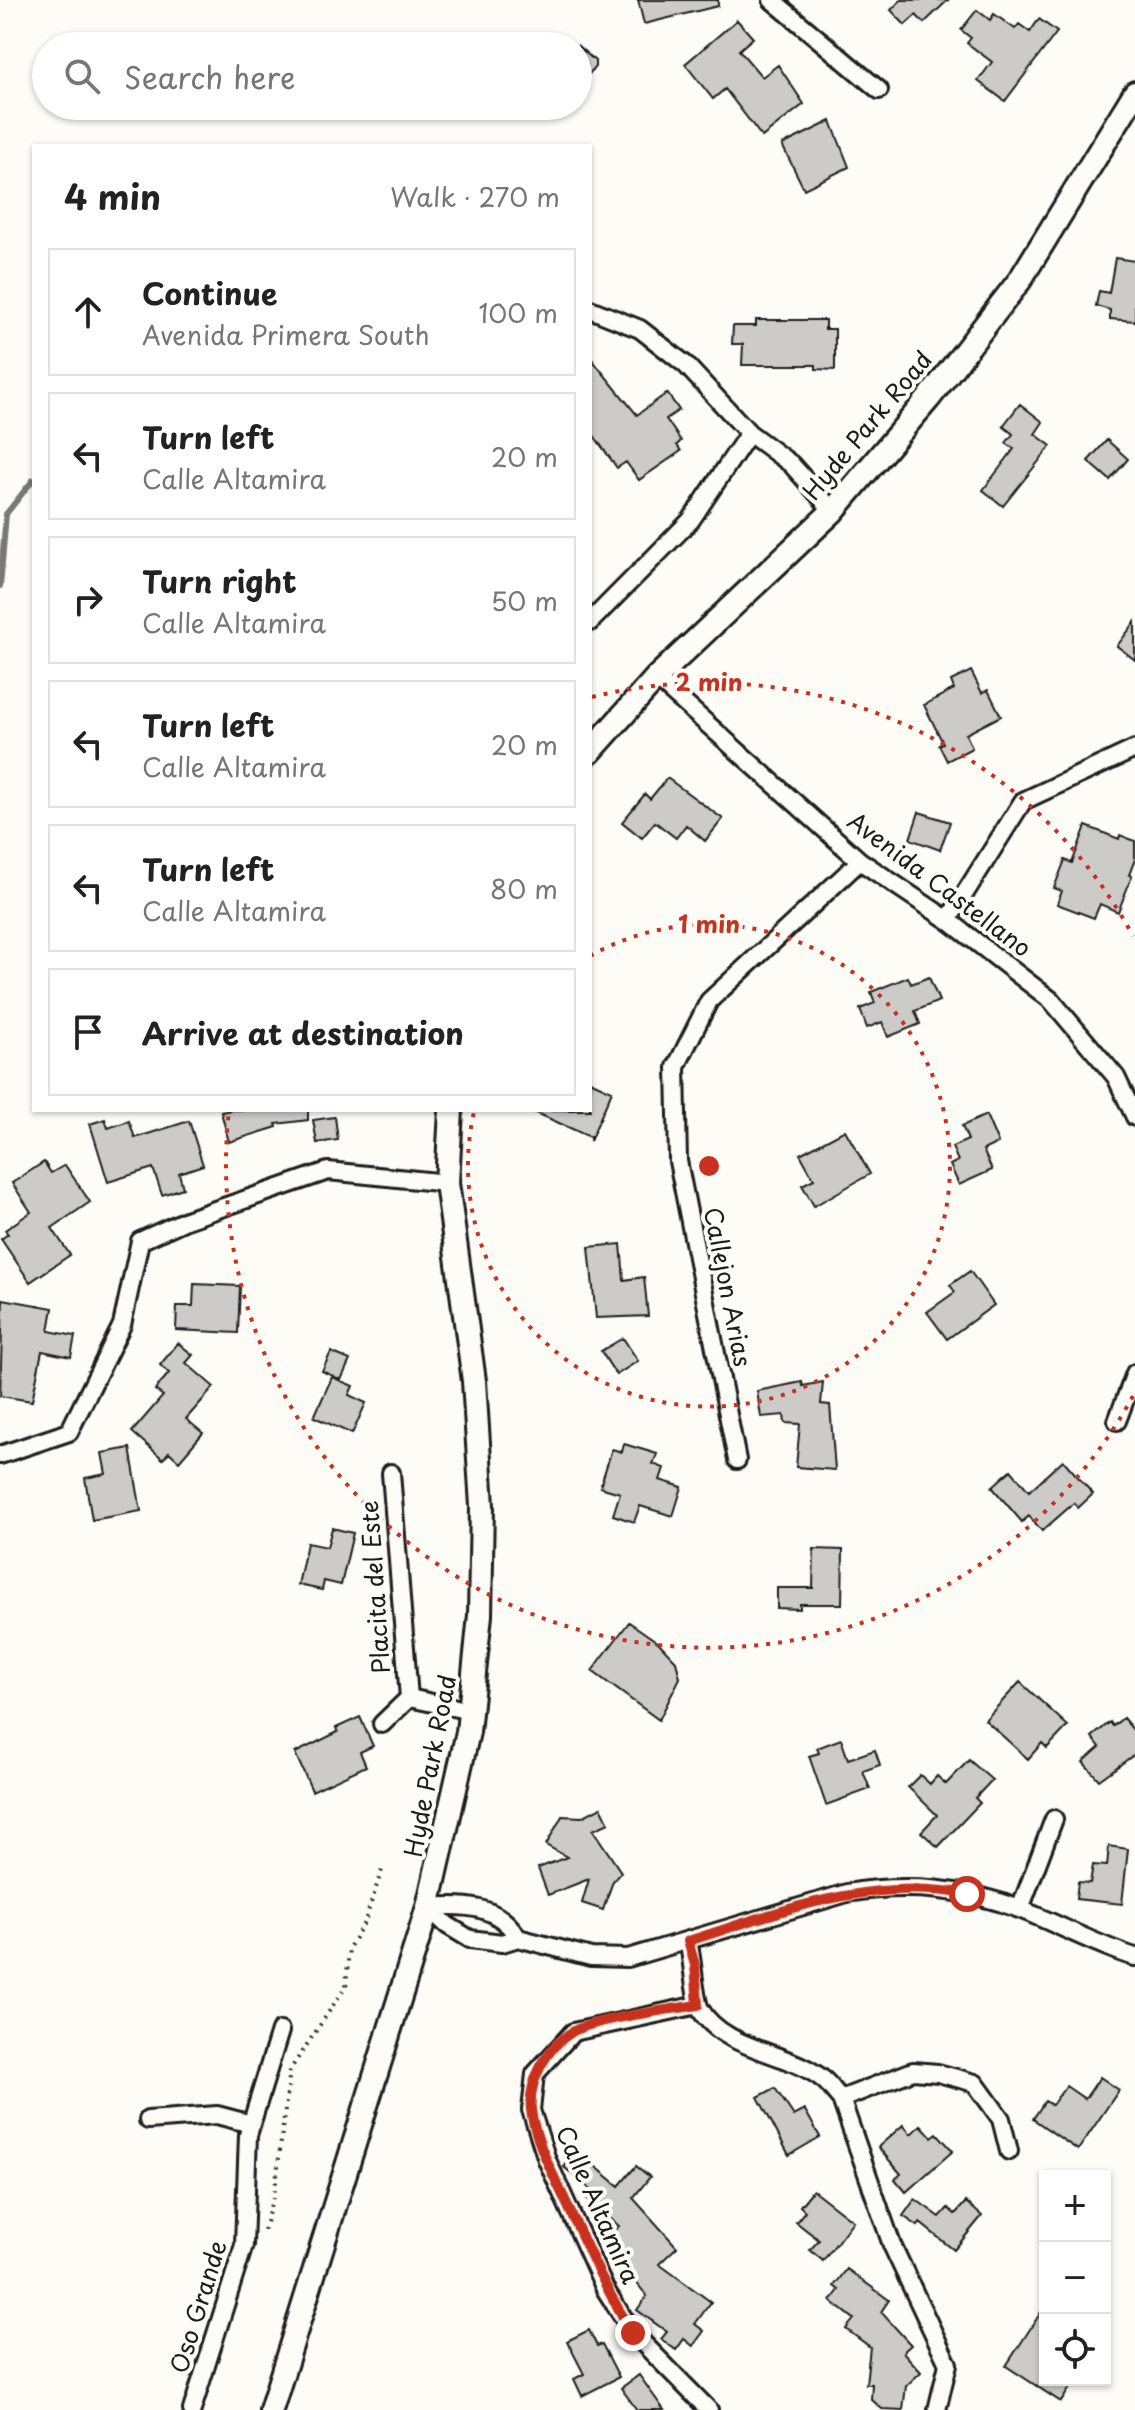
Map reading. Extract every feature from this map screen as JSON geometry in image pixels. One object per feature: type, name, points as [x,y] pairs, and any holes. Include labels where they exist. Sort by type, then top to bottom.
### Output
[{"type":"main road","name":"Hyde Park Road","points":[[592,750],[656,678],[833,511],[929,398],[1020,280],[1134,96]]},
{"type":"main road","name":"Hyde Park Road","points":[[271,2410],[428,1907],[453,1810],[471,1711],[482,1581],[481,1464],[474,1381],[447,1183],[451,1112]]},
{"type":"street","points":[[772,0],[879,90]]},
{"type":"street","points":[[592,310],[628,323],[665,347],[704,380],[749,433],[791,464],[833,511]]},
{"type":"street","points":[[592,620],[691,520],[749,433]]},
{"type":"street","name":"Avenida Castellano","points":[[656,678],[860,861],[948,920],[1051,1000],[1116,1077],[1135,1117]]},
{"type":"street","points":[[948,920],[1023,801],[1135,749]]},
{"type":"street","name":"Callejon Arias","points":[[737,1460],[678,1161],[676,1067],[709,1001],[860,861]]},
{"type":"street","points":[[0,1455],[69,1432],[122,1325],[140,1241],[186,1220],[328,1171],[447,1183]]},
{"type":"street","points":[[1117,1421],[1135,1373]]},
{"type":"street","name":"Placita del Este","points":[[391,1473],[409,1698]]},
{"type":"street","name":"Placita del Este","points":[[409,1698],[471,1711]]},
{"type":"street","name":"Placita del Este","points":[[382,1724],[409,1698]]},
{"type":"street","points":[[1020,1909],[1054,1819]]},
{"type":"street","points":[[428,1907],[447,1925],[470,1939],[502,1943],[518,1938],[572,1954],[610,1959],[645,1955],[828,1898],[882,1888],[950,1891],[1020,1909],[1135,1957]]},
{"type":"street","points":[[428,1907],[462,1905],[488,1911],[506,1921],[518,1938]]},
{"type":"street","points":[[688,1941],[695,1965],[698,2005],[722,2031],[825,2080],[841,2099],[892,2245],[948,2364],[937,2410]]},
{"type":"street","name":"Calle Altamira","points":[[698,2005],[633,2016],[573,2032],[535,2074],[531,2110],[547,2160],[605,2289],[633,2333],[709,2410]]},
{"type":"street","name":"Oso Grande","points":[[192,2410],[244,2245],[245,2151],[280,2031]]},
{"type":"street","points":[[841,2099],[913,2071],[938,2073],[975,2083],[1001,2119],[1009,2151]]},
{"type":"street","points":[[148,2120],[217,2115],[251,2124]]},
{"type":"path","points":[[261,2237],[275,2189],[290,2070],[346,1986],[349,1948],[365,1921],[383,1867]]},
{"type":"building","points":[[638,0],[718,0],[718,6],[644,24]]},
{"type":"building","points":[[901,0],[948,0],[924,23],[916,15],[905,25],[891,10]]},
{"type":"building","points":[[977,10],[990,20],[994,14],[1015,29],[1019,24],[1030,32],[1039,19],[1057,32],[1005,101],[978,81],[992,62],[967,43],[971,38],[961,30]]},
{"type":"building","points":[[737,20],[753,38],[739,50],[762,77],[778,65],[804,104],[762,137],[725,89],[713,99],[685,64]]},
{"type":"building","points":[[831,121],[849,167],[804,189],[782,145]]},
{"type":"building","points":[[1115,258],[1135,261],[1135,321],[1110,319],[1110,310],[1096,306],[1099,291],[1109,293]]},
{"type":"building","points":[[756,320],[825,320],[825,329],[835,329],[835,370],[816,369],[816,365],[742,365],[743,344],[732,344],[733,326],[756,326]]},
{"type":"building","points":[[592,359],[637,415],[667,393],[679,410],[666,419],[681,441],[677,445],[681,451],[639,480],[626,462],[617,468],[592,433]]},
{"type":"building","points":[[1020,404],[1043,422],[1035,434],[1051,446],[1003,506],[983,490],[1014,449],[1006,443],[1013,434],[1003,426]]},
{"type":"building","points":[[1107,440],[1128,459],[1110,480],[1088,461]]},
{"type":"building","points":[[1135,622],[1135,660],[1117,646]]},
{"type":"building","points":[[971,671],[982,693],[988,690],[1001,716],[966,734],[972,748],[947,761],[939,745],[943,743],[924,705],[954,689],[951,681]]},
{"type":"building","points":[[667,778],[723,819],[705,841],[686,825],[676,838],[655,822],[642,838],[622,822],[645,794],[650,799]]},
{"type":"building","points":[[919,812],[950,822],[940,850],[910,839]]},
{"type":"building","points":[[1086,826],[1119,839],[1120,835],[1135,841],[1135,859],[1129,875],[1132,876],[1118,912],[1100,904],[1094,918],[1057,904],[1062,891],[1054,888],[1065,860],[1072,863]]},
{"type":"building","points":[[908,977],[911,984],[929,977],[939,1001],[915,1011],[920,1024],[888,1037],[882,1022],[867,1028],[860,1009],[875,1003],[871,992]]},
{"type":"building","points":[[592,1082],[612,1091],[590,1141],[590,1137],[534,1112],[592,1112]]},
{"type":"building","points":[[221,1112],[308,1112],[308,1120],[276,1124],[277,1127],[229,1142]]},
{"type":"building","points":[[986,1115],[998,1143],[983,1150],[992,1170],[959,1185],[950,1165],[958,1161],[952,1147],[968,1140],[962,1126]]},
{"type":"building","points":[[335,1117],[338,1140],[317,1143],[313,1120]]},
{"type":"building","points":[[105,1119],[108,1128],[129,1121],[135,1138],[189,1121],[203,1165],[179,1173],[183,1188],[162,1195],[153,1168],[108,1182],[90,1124]]},
{"type":"building","points":[[845,1130],[870,1174],[814,1206],[802,1185],[814,1179],[800,1154]]},
{"type":"building","points":[[44,1162],[51,1173],[65,1165],[90,1202],[52,1228],[70,1255],[30,1282],[1,1239],[8,1234],[5,1230],[31,1212],[12,1183]]},
{"type":"building","points":[[621,1244],[624,1280],[644,1277],[648,1316],[596,1318],[589,1247]]},
{"type":"building","points":[[970,1271],[994,1305],[947,1339],[927,1312],[955,1292],[950,1285]]},
{"type":"building","points":[[194,1284],[240,1286],[238,1333],[176,1330],[177,1306],[193,1306]]},
{"type":"building","points":[[3,1299],[53,1308],[49,1331],[75,1336],[71,1357],[42,1351],[32,1401],[0,1396]]},
{"type":"building","points":[[623,1338],[638,1361],[616,1375],[601,1351]]},
{"type":"building","points":[[178,1343],[193,1355],[186,1363],[214,1387],[186,1419],[203,1433],[179,1461],[169,1452],[163,1459],[132,1432],[163,1396],[155,1390],[169,1373],[160,1365]]},
{"type":"building","points":[[331,1352],[350,1360],[341,1380],[322,1371]]},
{"type":"building","points":[[332,1377],[353,1386],[349,1395],[366,1403],[352,1434],[314,1417]]},
{"type":"building","points":[[802,1382],[803,1386],[823,1382],[821,1404],[830,1405],[835,1470],[796,1467],[800,1424],[785,1423],[784,1415],[761,1417],[757,1391]]},
{"type":"building","points":[[624,1444],[657,1454],[653,1464],[664,1468],[660,1480],[682,1487],[673,1516],[640,1506],[634,1522],[613,1515],[620,1493],[600,1487],[612,1449],[622,1452]]},
{"type":"building","points":[[130,1448],[141,1511],[92,1520],[85,1478],[106,1474],[102,1453]]},
{"type":"building","points":[[1063,1460],[1093,1494],[1078,1508],[1074,1503],[1042,1531],[1029,1516],[1022,1522],[992,1487],[1011,1470],[1029,1491]]},
{"type":"building","points":[[332,1528],[353,1533],[341,1585],[324,1581],[322,1590],[298,1585],[307,1543],[327,1547]]},
{"type":"building","points":[[814,1549],[843,1550],[842,1604],[800,1604],[800,1609],[777,1608],[777,1588],[813,1588]]},
{"type":"building","points":[[629,1622],[659,1643],[676,1661],[680,1678],[659,1720],[592,1671]]},
{"type":"building","points":[[1020,1682],[1068,1726],[1047,1748],[1042,1743],[1028,1759],[985,1720]]},
{"type":"building","points":[[360,1717],[373,1746],[360,1752],[366,1766],[312,1791],[295,1753],[338,1732],[336,1728]]},
{"type":"building","points":[[1123,1718],[1135,1732],[1135,1754],[1099,1780],[1083,1762],[1100,1747],[1092,1737],[1110,1722],[1113,1726]]},
{"type":"building","points":[[841,1739],[848,1759],[875,1750],[880,1765],[863,1771],[870,1789],[826,1805],[809,1756],[819,1753],[817,1748]]},
{"type":"building","points":[[969,1760],[992,1780],[975,1798],[980,1803],[938,1847],[921,1832],[937,1815],[908,1787],[920,1775],[930,1784],[937,1776],[946,1784]]},
{"type":"building","points":[[601,1807],[609,1823],[593,1830],[621,1872],[613,1881],[603,1910],[582,1903],[589,1879],[548,1895],[538,1868],[567,1857],[546,1845],[562,1816],[582,1817]]},
{"type":"building","points":[[1109,1846],[1128,1849],[1122,1904],[1076,1899],[1078,1882],[1090,1883],[1093,1865],[1107,1866]]},
{"type":"building","points":[[1100,2077],[1119,2090],[1078,2150],[1033,2119],[1045,2101],[1052,2105],[1066,2086],[1085,2099]]},
{"type":"building","points":[[775,2088],[794,2116],[805,2110],[820,2137],[789,2155],[758,2097]]},
{"type":"building","points":[[903,2125],[911,2134],[921,2125],[932,2137],[937,2133],[953,2151],[906,2192],[895,2179],[901,2174],[878,2147]]},
{"type":"building","points":[[577,2151],[619,2186],[636,2166],[650,2177],[633,2198],[677,2247],[659,2264],[711,2302],[695,2324],[704,2331],[693,2346],[684,2339],[676,2350],[661,2339],[667,2332],[637,2310],[647,2296],[603,2241],[619,2226],[584,2196],[590,2189],[564,2167]]},
{"type":"building","points":[[813,2190],[853,2221],[823,2261],[810,2250],[819,2240],[796,2222],[805,2211],[800,2206]]},
{"type":"building","points":[[915,2199],[940,2217],[948,2208],[955,2214],[966,2202],[982,2216],[954,2250],[920,2223],[918,2226],[903,2216]]},
{"type":"building","points":[[847,2269],[889,2300],[881,2312],[911,2345],[903,2352],[921,2372],[906,2386],[903,2410],[882,2409],[871,2399],[872,2384],[866,2384],[870,2347],[846,2329],[854,2319],[831,2301],[839,2290],[834,2286]]},
{"type":"building","points":[[1039,2315],[1039,2386],[1071,2386],[1061,2402],[1006,2366]]},
{"type":"building","points":[[589,2330],[597,2346],[602,2344],[619,2377],[582,2396],[574,2379],[584,2374],[567,2341]]},
{"type":"building","points":[[639,2375],[664,2410],[637,2410],[621,2388]]},
{"type":"waterway","points":[[0,586],[6,514],[32,481]]},
{"type":"route","points":[[633,2333],[605,2289],[547,2160],[531,2110],[535,2074],[555,2048],[573,2032],[633,2016],[698,2005],[695,1965],[688,1941],[828,1898],[865,1890],[899,1887],[967,1894]]}]
